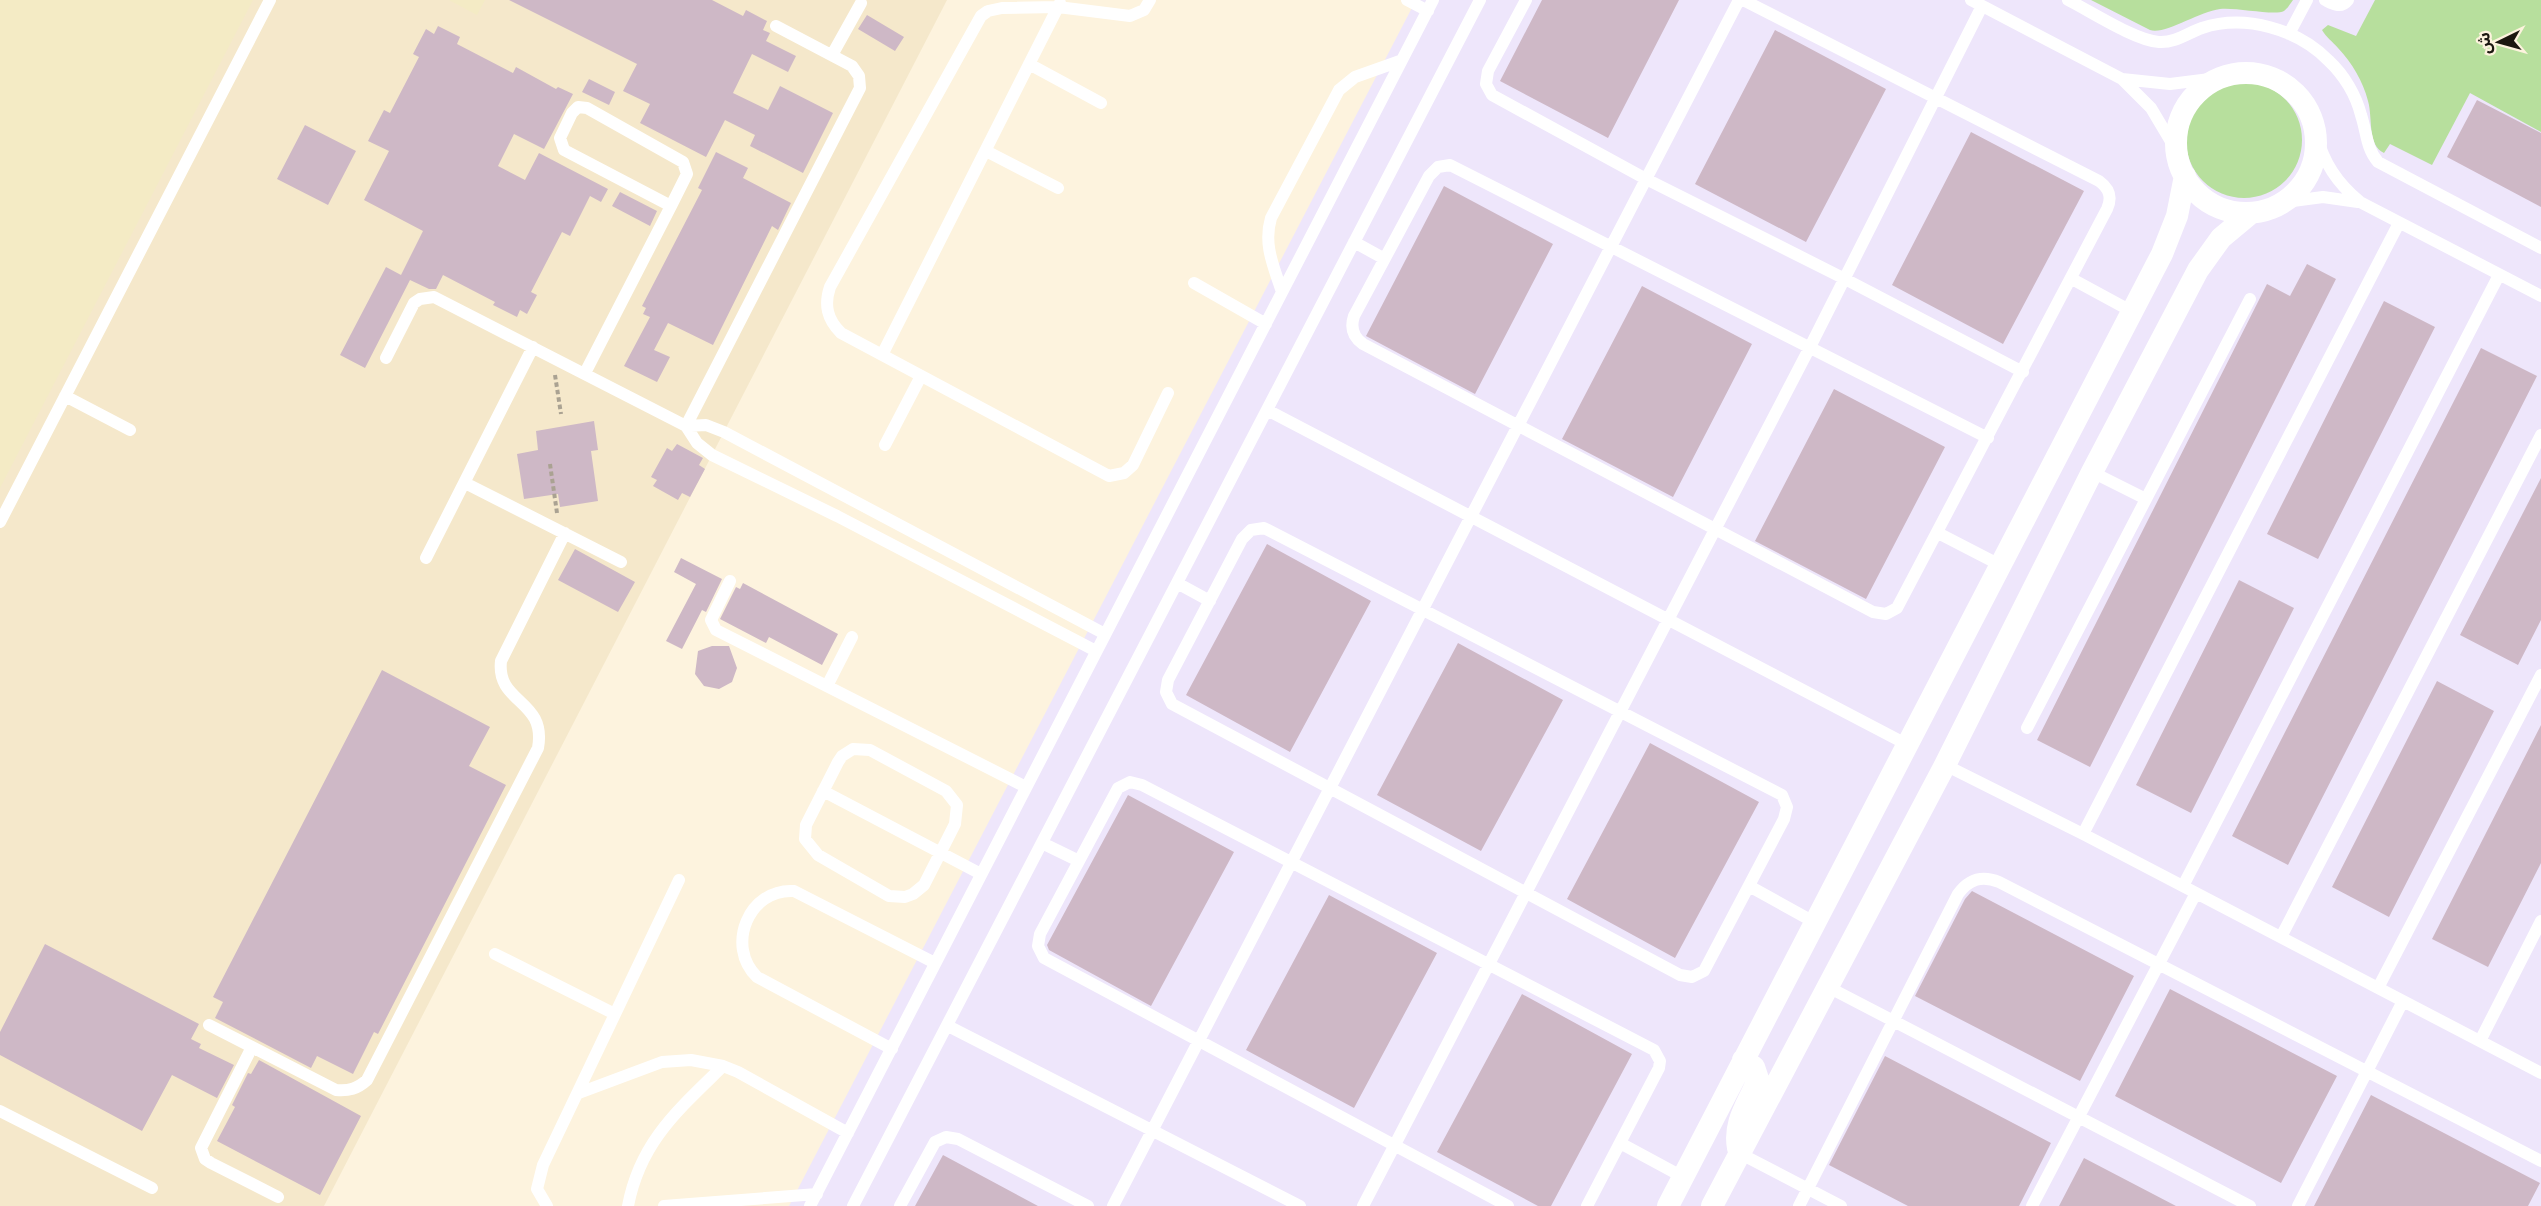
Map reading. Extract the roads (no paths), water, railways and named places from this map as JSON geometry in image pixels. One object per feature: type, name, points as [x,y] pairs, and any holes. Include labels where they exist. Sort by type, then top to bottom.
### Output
[{"type":"street","points":[[2243,72],[2269,76],[2291,89],[2308,109],[2316,134],[2316,153],[2310,172],[2299,189],[2285,202],[2251,213],[2231,212],[2213,204],[2197,192],[2185,176],[2176,150],[2177,132],[2190,100],[2203,87],[2218,78],[2243,72]]},
{"type":"street","points":[[1668,1206],[2171,235],[2185,176]]},
{"type":"street","points":[[1712,1206],[1944,765],[2092,472],[2204,261],[2221,238],[2251,213]]},
{"type":"street","points":[[1739,1153],[1737,1130],[1739,1118],[1758,1079],[1754,1067],[1743,1060]]},
{"type":"lane","points":[[0,522],[270,0]]},
{"type":"lane","points":[[1150,0],[1144,10],[1130,16],[1060,3],[1002,8],[988,11],[981,16],[830,287],[826,303],[830,319],[841,333],[1109,476],[1124,473],[1133,465],[1168,393]]},
{"type":"lane","points":[[810,1206],[1431,5],[1407,0]]},
{"type":"lane","points":[[855,1205],[1480,0]]},
{"type":"lane","points":[[1525,0],[1486,77],[1488,90],[1497,99],[1646,179],[2023,372]]},
{"type":"lane","points":[[1113,1206],[1423,610],[1470,518],[1518,426],[1611,246],[1741,0],[2105,185],[2110,203],[2072,279],[1938,533],[1897,608],[1892,612],[1880,614],[1518,426],[1358,340],[1354,335],[1352,323],[1383,258],[1432,170],[1444,165],[1456,167],[1611,246],[1810,347],[1988,438]]},
{"type":"lane","points":[[2068,0],[2151,41],[2172,41],[2203,28],[2226,24],[2249,23],[2289,34],[2313,47],[2329,60],[2343,77],[2362,116],[2368,146],[2378,162],[2541,248]]},
{"type":"lane","points":[[2289,34],[2307,0]]},
{"type":"lane","points":[[2325,0],[2337,6],[2348,0]]},
{"type":"lane","points":[[832,55],[861,3]]},
{"type":"lane","points":[[882,355],[1060,3]]},
{"type":"lane","points":[[1363,1206],[1845,279],[1935,98],[1976,3],[2122,79],[2151,108],[2176,150]]},
{"type":"lane","points":[[686,426],[858,94],[860,82],[856,71],[847,63],[776,26]]},
{"type":"lane","points":[[1282,292],[1268,247],[1270,218],[1339,90],[1355,77],[1400,62]]},
{"type":"lane","points":[[1029,64],[1101,103]]},
{"type":"lane","points":[[2122,79],[2170,84],[2218,78]]},
{"type":"lane","points":[[585,373],[671,207],[687,174],[684,162],[587,108],[575,109],[560,138],[564,150],[671,207]]},
{"type":"lane","points":[[2316,134],[2321,154],[2331,172],[2344,189],[2360,202],[2541,296]]},
{"type":"lane","points":[[986,151],[1058,188]]},
{"type":"lane","points":[[2285,202],[2323,197],[2360,202]]},
{"type":"lane","points":[[2083,834],[2399,224]]},
{"type":"lane","points":[[1354,242],[1383,258]]},
{"type":"lane","points":[[2183,886],[2499,274]]},
{"type":"lane","points":[[2072,279],[2132,311]]},
{"type":"lane","points":[[1194,283],[1266,324]]},
{"type":"lane","points":[[386,358],[414,303],[427,296],[441,300],[686,426],[697,443],[712,455],[837,516],[1096,651]]},
{"type":"lane","points":[[2028,728],[2250,299]]},
{"type":"lane","points":[[426,558],[533,347]]},
{"type":"lane","points":[[885,445],[921,376]]},
{"type":"lane","points":[[65,396],[130,430]]},
{"type":"lane","points":[[1267,410],[1908,745]]},
{"type":"lane","points":[[686,426],[696,424],[715,428],[1105,634]]},
{"type":"lane","points":[[2281,937],[2541,435]]},
{"type":"lane","points":[[2092,472],[2146,500]]},
{"type":"lane","points":[[465,483],[621,562]]},
{"type":"lane","points":[[837,516],[847,498]]},
{"type":"lane","points":[[1264,528],[1782,795],[1787,813],[1704,971],[1699,975],[1686,977],[1177,707],[1168,698],[1166,692],[1168,680],[1210,600],[1246,534],[1251,530],[1264,528]]},
{"type":"lane","points":[[209,1025],[336,1090],[347,1091],[358,1088],[367,1080],[538,748],[540,738],[535,718],[529,709],[504,686],[500,669],[501,661],[562,532]]},
{"type":"lane","points":[[1938,533],[2000,565]]},
{"type":"lane","points":[[730,581],[711,620],[713,627],[1026,787]]},
{"type":"lane","points":[[1177,583],[1210,600]]},
{"type":"lane","points":[[827,686],[852,637]]},
{"type":"lane","points":[[2378,988],[2541,675]]},
{"type":"lane","points":[[853,749],[870,750],[946,791],[955,800],[958,818],[941,853],[919,890],[905,897],[889,896],[818,855],[808,846],[805,839],[806,825],[842,756],[853,749]]},
{"type":"lane","points":[[1944,765],[2083,834],[2541,1073]]},
{"type":"lane","points":[[1508,1206],[1049,962],[1040,953],[1038,940],[1040,934],[1118,788],[1123,784],[1136,782],[1654,1050],[1660,1061],[1659,1068],[1587,1206]]},
{"type":"lane","points":[[823,791],[981,874]]},
{"type":"lane","points":[[1042,843],[1079,861]]},
{"type":"lane","points":[[1799,1206],[1958,894],[1972,881],[1981,878],[1999,882],[2541,1161]]},
{"type":"lane","points":[[547,1206],[539,1197],[537,1181],[543,1165],[679,880]]},
{"type":"lane","points":[[1749,886],[1814,922]]},
{"type":"lane","points":[[892,1049],[757,976],[750,969],[744,961],[741,940],[754,908],[767,895],[794,891],[936,963]]},
{"type":"lane","points":[[2032,1206],[2196,893]]},
{"type":"lane","points":[[2480,1041],[2541,921]]},
{"type":"lane","points":[[495,954],[615,1014]]},
{"type":"lane","points":[[1828,987],[2250,1206]]},
{"type":"lane","points":[[2298,1206],[2403,1001]]},
{"type":"lane","points":[[948,1026],[1300,1206]]},
{"type":"lane","points":[[252,1047],[201,1148],[205,1159],[211,1163],[278,1197]]},
{"type":"lane","points":[[579,1093],[662,1062],[691,1060],[723,1066],[738,1072],[848,1133]]},
{"type":"lane","points":[[628,1206],[637,1171],[654,1139],[675,1113],[723,1066]]},
{"type":"lane","points":[[0,1111],[152,1188]]},
{"type":"lane","points":[[900,1206],[934,1142],[946,1137],[958,1139],[1088,1206]]},
{"type":"lane","points":[[1620,1143],[1683,1177]]},
{"type":"lane","points":[[1739,1153],[1841,1206]]},
{"type":"lane","points":[[664,1206],[816,1194]]}]
